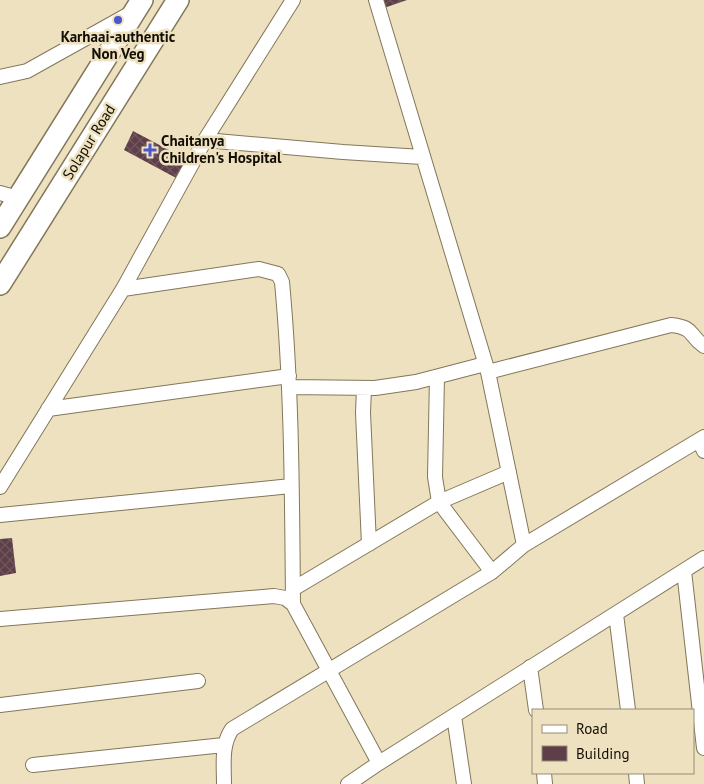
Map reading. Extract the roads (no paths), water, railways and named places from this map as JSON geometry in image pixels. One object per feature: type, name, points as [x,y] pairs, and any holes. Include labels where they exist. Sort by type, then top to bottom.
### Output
[{"type":"main road","name":"Solapur Road","points":[[0,284],[178,0]]},
{"type":"main road","name":"Solapur Road","points":[[0,227],[9,195],[139,5]]},
{"type":"street","points":[[0,487],[123,289],[205,140],[293,0]]},
{"type":"street","points":[[376,0],[487,368],[524,545]]},
{"type":"street","points":[[0,77],[27,71],[139,5]]},
{"type":"street","points":[[205,140],[422,157]]},
{"type":"street","points":[[123,289],[259,269],[278,274],[282,282],[289,351],[293,604]]},
{"type":"street","points":[[48,410],[289,381],[364,388],[416,382],[487,368],[671,325],[681,326],[690,330],[704,346]]},
{"type":"street","points":[[437,377],[435,477],[440,502],[492,572]]},
{"type":"street","points":[[364,388],[363,412],[369,544]]},
{"type":"street","points":[[224,784],[224,745],[232,729],[492,572],[524,545],[702,443]]},
{"type":"street","points":[[293,589],[440,502],[510,472]]},
{"type":"street","points":[[0,515],[291,486]]},
{"type":"street","points":[[348,784],[704,558]]},
{"type":"street","points":[[684,571],[704,748]]},
{"type":"street","points":[[0,619],[274,596],[286,598],[293,604],[379,763]]},
{"type":"street","points":[[616,614],[628,709]]},
{"type":"street","points":[[530,667],[536,709]]},
{"type":"street","points":[[0,705],[198,680]]},
{"type":"street","points":[[454,716],[464,784]]},
{"type":"street","points":[[33,765],[224,745]]},
{"type":"place","name":"Karhaai-authentic Non Veg","points":[[118,20]]},
{"type":"place","name":"Chaitanya Children's Hospital","points":[[150,150]]}]
